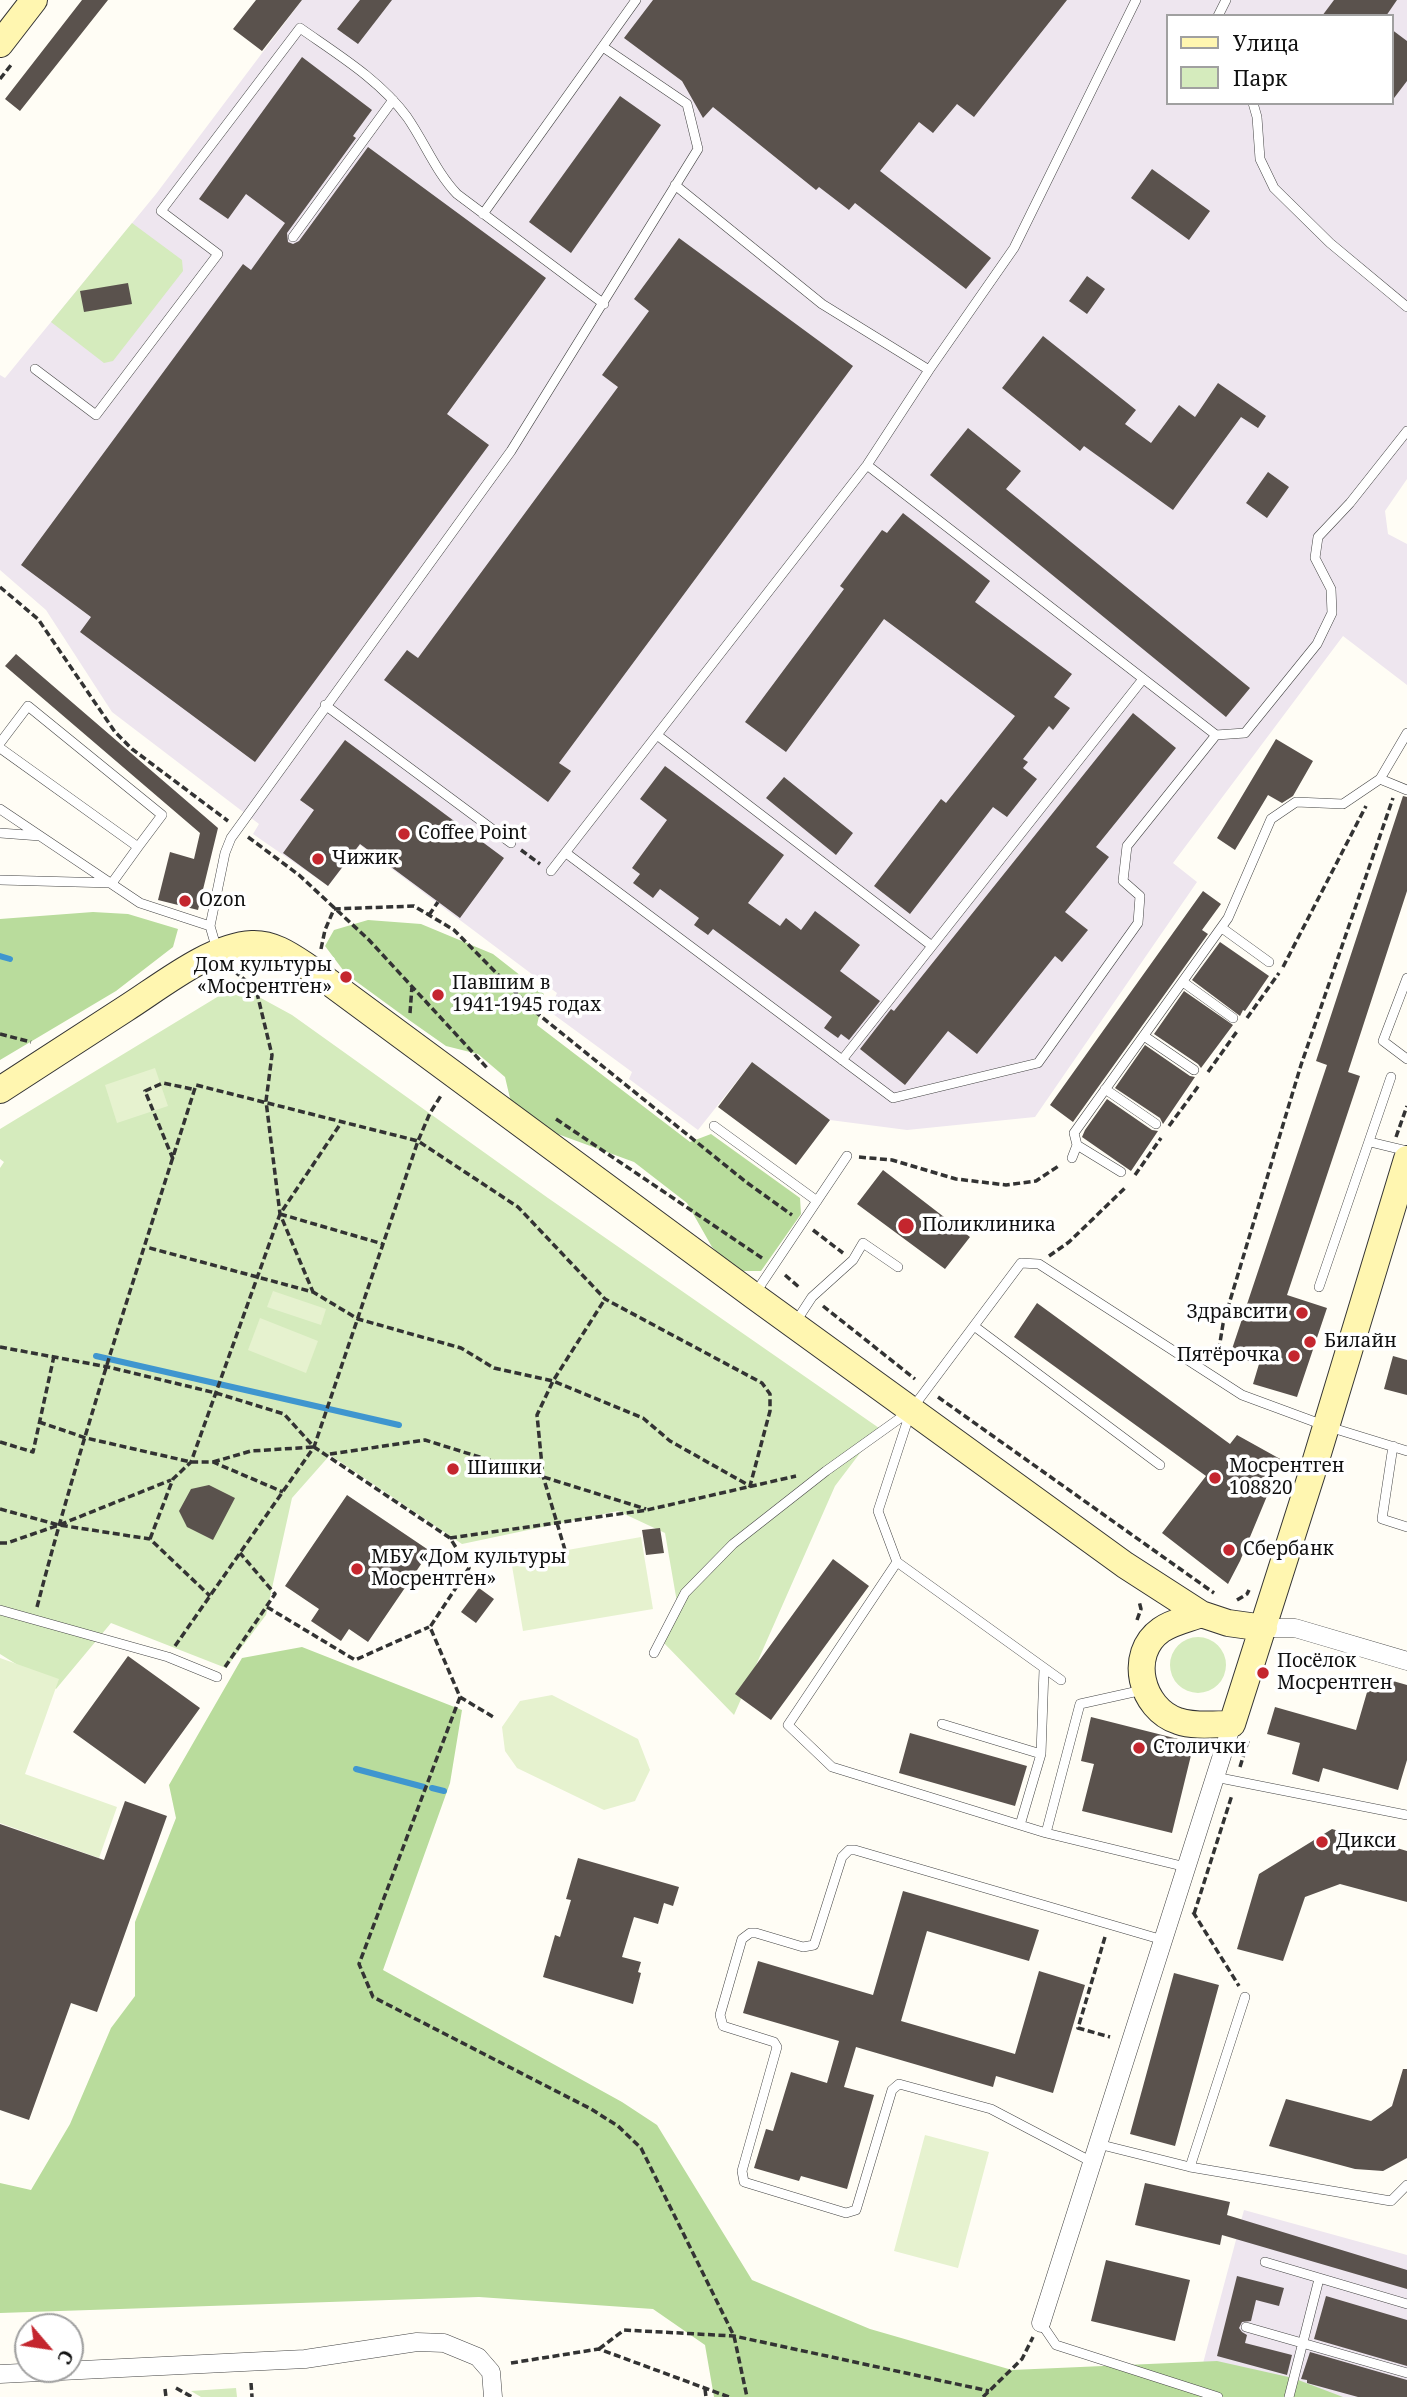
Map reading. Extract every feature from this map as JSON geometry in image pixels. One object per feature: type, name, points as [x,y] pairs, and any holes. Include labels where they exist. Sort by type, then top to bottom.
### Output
[{"type":"street","points":[[0,44],[34,0]]},
{"type":"street","points":[[0,1090],[183,972],[222,951],[251,944],[267,945],[281,950],[314,971],[794,1325],[919,1399],[1133,1570],[1209,1605],[1228,1623],[1264,1628],[1295,1628],[1407,1661]]},
{"type":"street","points":[[1041,2323],[1264,1628],[1402,1167]]},
{"type":"street","points":[[1209,1605],[1162,1629],[1154,1637],[1142,1663],[1145,1690],[1160,1712],[1176,1721],[1232,1724]]},
{"type":"street","points":[[0,2374],[305,2359],[417,2342],[444,2343],[478,2357],[491,2372],[493,2397]]},
{"type":"lane","points":[[483,214],[636,0]]},
{"type":"lane","points":[[551,872],[867,465],[1014,248],[1136,0]]},
{"type":"lane","points":[[35,369],[96,415],[218,254],[161,211],[300,28],[367,76],[393,100],[408,118],[445,182],[457,194],[604,303]]},
{"type":"lane","points":[[222,951],[210,926],[225,853],[237,828],[511,451],[698,149],[687,104],[603,47]]},
{"type":"lane","points":[[293,237],[393,100]]},
{"type":"lane","points":[[1254,105],[1260,159],[1273,188],[1330,243],[1407,307]]},
{"type":"lane","points":[[675,185],[822,304],[929,370]]},
{"type":"lane","points":[[867,465],[1216,735],[1245,733],[1317,644],[1332,613],[1331,589],[1315,558],[1318,537],[1350,503],[1407,431]]},
{"type":"lane","points":[[842,1060],[1143,679]]},
{"type":"lane","points":[[325,705],[511,844]]},
{"type":"lane","points":[[112,883],[162,815],[29,706],[0,745],[138,847]]},
{"type":"lane","points":[[1072,1158],[1077,1145],[1074,1133],[1222,928],[1271,819],[1296,802],[1343,804],[1380,779],[1407,733]]},
{"type":"lane","points":[[657,735],[932,946]]},
{"type":"lane","points":[[566,853],[893,1098],[1038,1063],[1138,923],[1140,896],[1123,881],[1127,846],[1216,735]]},
{"type":"lane","points":[[1380,779],[1403,788]]},
{"type":"lane","points":[[0,809],[140,903],[210,926]]},
{"type":"lane","points":[[0,833],[43,836]]},
{"type":"lane","points":[[0,880],[112,883]]},
{"type":"lane","points":[[1222,928],[1269,962]]},
{"type":"lane","points":[[1407,978],[1383,1041],[1407,1059]]},
{"type":"lane","points":[[1183,982],[1233,1018]]},
{"type":"lane","points":[[1144,1036],[1194,1070]]},
{"type":"lane","points":[[1319,1287],[1391,1077]]},
{"type":"lane","points":[[1105,1089],[1156,1124]]},
{"type":"lane","points":[[714,1126],[817,1201]]},
{"type":"lane","points":[[1370,1142],[1407,1152]]},
{"type":"lane","points":[[1077,1145],[1121,1172]]},
{"type":"lane","points":[[754,1296],[847,1156]]},
{"type":"lane","points":[[794,1325],[812,1297],[853,1260],[863,1243],[898,1266]]},
{"type":"lane","points":[[654,1653],[685,1593],[733,1544],[919,1399],[1021,1263],[1039,1264],[1242,1395],[1326,1426],[1407,1451]]},
{"type":"lane","points":[[974,1326],[1160,1465]]},
{"type":"lane","points":[[919,1399],[878,1511],[897,1562],[1061,1680]]},
{"type":"lane","points":[[1393,1446],[1382,1519],[1407,1527]]},
{"type":"lane","points":[[897,1562],[788,1725],[832,1767],[1046,1833],[1186,1867]]},
{"type":"lane","points":[[0,1610],[168,1657],[217,1677]]},
{"type":"lane","points":[[1020,1825],[1041,1754],[1044,1669]]},
{"type":"lane","points":[[1046,1833],[1080,1704],[1145,1690]]},
{"type":"lane","points":[[942,1724],[1041,1754]]},
{"type":"lane","points":[[1215,1777],[1407,1815]]},
{"type":"lane","points":[[1092,2162],[991,2109],[900,2084],[892,2090],[856,2210],[846,2213],[748,2184],[742,2177],[742,2171],[777,2047],[774,2042],[723,2026],[720,2015],[742,1939],[756,1933],[803,1947],[814,1945],[842,1857],[849,1850],[1163,1940]]},
{"type":"lane","points":[[1190,2166],[1245,1997]]},
{"type":"lane","points":[[1098,2144],[1190,2166],[1391,2201],[1407,2185]]},
{"type":"lane","points":[[1265,2262],[1407,2304]]},
{"type":"lane","points":[[1289,2397],[1319,2279]]},
{"type":"lane","points":[[1041,2323],[1056,2346],[1218,2397]]},
{"type":"lane","points":[[1246,2326],[1407,2373]]},
{"type":"path","points":[[0,587],[38,619],[115,732],[132,749],[299,876],[369,940],[489,1070]]},
{"type":"path","points":[[1208,1073],[1289,960],[1380,779]]},
{"type":"path","points":[[1215,1378],[1223,1324],[1301,1065],[1387,809],[1403,788]]},
{"type":"path","points":[[523,852],[532,858]]},
{"type":"path","points":[[429,915],[438,902]]},
{"type":"path","points":[[334,909],[414,906],[454,930],[533,1010],[746,1182],[853,1260]]},
{"type":"path","points":[[222,951],[232,969],[256,989],[272,1055],[266,1101],[280,1214],[313,1292]]},
{"type":"path","points":[[0,1034],[33,1043]]},
{"type":"path","points":[[173,1159],[145,1091],[163,1083],[192,1089]]},
{"type":"path","points":[[1135,1174],[1200,1084]]},
{"type":"path","points":[[34,1619],[59,1525],[196,1085],[418,1141],[518,1207],[605,1299],[762,1383],[770,1394],[770,1411],[750,1486]]},
{"type":"path","points":[[1402,1167],[1407,1106]]},
{"type":"path","points":[[555,1118],[774,1266],[812,1297],[919,1399],[1209,1605]]},
{"type":"path","points":[[0,1543],[59,1525],[173,1479],[191,1462],[280,1214],[341,1123]]},
{"type":"path","points":[[168,1657],[314,1447],[418,1141]]},
{"type":"path","points":[[847,1156],[892,1160],[956,1179],[1006,1185],[1037,1181],[1072,1158]]},
{"type":"path","points":[[1039,1264],[1069,1242],[1127,1186]]},
{"type":"path","points":[[280,1214],[383,1244]]},
{"type":"path","points":[[145,1247],[313,1292],[358,1319],[461,1348],[494,1368],[553,1381],[643,1418],[670,1441],[750,1486]]},
{"type":"path","points":[[565,1550],[542,1476],[537,1415],[553,1381],[605,1299]]},
{"type":"path","points":[[0,1347],[108,1367],[216,1393],[284,1414],[314,1447],[450,1538],[469,1568],[429,1627],[355,1660],[267,1607]]},
{"type":"path","points":[[0,1442],[33,1452],[54,1356]]},
{"type":"path","points":[[39,1422],[86,1438],[191,1462],[213,1462],[251,1451],[314,1447]]},
{"type":"path","points":[[328,1454],[425,1440],[647,1510]]},
{"type":"path","points":[[213,1462],[283,1492]]},
{"type":"path","points":[[150,1539],[173,1479]]},
{"type":"path","points":[[450,1538],[647,1510],[780,1479]]},
{"type":"path","points":[[0,1509],[59,1525],[150,1539],[211,1596]]},
{"type":"path","points":[[217,1677],[275,1594],[240,1553]]},
{"type":"path","points":[[1230,1602],[1247,1594],[1252,1583]]},
{"type":"path","points":[[1131,1594],[1139,1600],[1141,1609],[1135,1626]]},
{"type":"path","points":[[429,1627],[460,1697],[495,1718]]},
{"type":"path","points":[[460,1697],[359,1964],[373,1997],[591,2109],[618,2126],[641,2148],[734,2336],[747,2397]]},
{"type":"path","points":[[1179,1889],[1245,1997]]},
{"type":"path","points":[[1109,1924],[1078,2028],[1110,2038]]},
{"type":"path","points":[[984,2397],[1022,2358],[1041,2323]]},
{"type":"path","points":[[511,2363],[599,2349],[624,2330],[734,2336],[989,2391]]},
{"type":"path","points":[[599,2349],[729,2397]]},
{"type":"path","points":[[251,2383],[251,2397]]},
{"type":"path","points":[[176,2388],[192,2397]]},
{"type":"path","points":[[166,2389],[166,2397]]},
{"type":"path","points":[[705,2389],[706,2397]]},
{"type":"shaded area","points":[[302,0],[1407,0],[1407,479],[1385,511],[1388,534],[1407,544],[1407,685],[1343,636],[1173,863],[1197,882],[1035,1117],[907,1130],[830,1120],[752,1062],[698,1130],[629,1079],[632,1072],[549,1011],[557,993],[360,845],[328,886],[253,834],[259,824],[112,712],[46,610],[0,570],[0,375],[5,378],[156,194]]},
{"type":"shaded area","points":[[1244,2210],[1407,2255],[1407,2397],[1305,2397],[1202,2367]]},
{"type":"green space","points":[[132,223],[182,260],[183,271],[113,361],[104,363],[51,322]]},
{"type":"green space","points":[[93,912],[128,914],[178,929],[173,947],[116,991],[0,1060],[0,919]]},
{"type":"green space","points":[[368,920],[421,924],[493,954],[544,994],[537,1025],[690,1142],[711,1134],[800,1198],[801,1214],[761,1271],[738,1271],[712,1247],[687,1203],[634,1162],[544,1129],[513,1111],[505,1077],[478,1054],[446,1046],[346,974],[325,946],[334,930]]},
{"type":"green space","points":[[237,985],[292,1015],[548,1198],[879,1428],[835,1486],[734,1715],[662,1641],[679,1614],[665,1533],[618,1511],[462,1544],[330,1455],[292,1498],[266,1615],[226,1668],[111,1623],[56,1689],[0,1654],[0,1168],[4,1162],[0,1159],[0,1129]]},
{"type":"green space","points":[[155,1068],[168,1106],[117,1123],[105,1085]]},
{"type":"green space","points":[[273,1291],[326,1309],[321,1325],[267,1307]]},
{"type":"green space","points":[[260,1318],[318,1341],[306,1373],[248,1350]]},
{"type":"green space","points":[[641,1537],[653,1609],[523,1631],[511,1560]]},
{"type":"green space","points":[[1192,1637],[1204,1637],[1214,1641],[1222,1649],[1226,1665],[1222,1681],[1214,1689],[1204,1693],[1192,1693],[1182,1689],[1174,1681],[1170,1671],[1170,1659],[1174,1649],[1182,1641]]},
{"type":"green space","points":[[302,1647],[462,1710],[450,1783],[383,1970],[622,2102],[657,2125],[752,2280],[870,2329],[1012,2370],[1217,2361],[1293,2378],[1343,2397],[714,2397],[705,2345],[653,2309],[479,2297],[0,2313],[0,2183],[31,2190],[70,2124],[111,2028],[135,1996],[135,1922],[176,1818],[169,1785],[242,1658]]},
{"type":"green space","points":[[0,1658],[59,1679],[25,1774],[117,1807],[99,1858],[0,1823]]},
{"type":"green space","points":[[552,1695],[638,1739],[650,1770],[635,1801],[604,1810],[517,1768],[505,1751],[502,1727],[520,1701]]},
{"type":"green space","points":[[925,2135],[989,2152],[958,2268],[894,2251]]},
{"type":"green space","points":[[236,2388],[237,2397],[201,2397],[191,2391]]},
{"type":"building","points":[[82,0],[108,0],[20,111],[5,99]]},
{"type":"building","points":[[256,0],[302,0],[262,51],[233,29]]},
{"type":"building","points":[[360,0],[392,0],[358,44],[337,29]]},
{"type":"building","points":[[653,0],[1067,0],[974,117],[957,104],[933,133],[919,122],[880,171],[991,258],[966,289],[855,203],[849,210],[819,187],[816,190],[713,107],[703,118],[682,81],[624,38]]},
{"type":"building","points":[[1334,0],[1397,0],[1387,14],[1324,14]]},
{"type":"building","points":[[1393,30],[1407,41],[1407,81],[1393,99]]},
{"type":"building","points":[[302,57],[372,110],[353,136],[356,138],[287,233],[288,242],[293,244],[299,241],[368,147],[546,278],[447,414],[489,445],[255,762],[80,632],[91,617],[21,565],[243,264],[251,270],[285,223],[246,194],[228,219],[199,199]]},
{"type":"building","points":[[620,96],[661,125],[571,253],[529,222]]},
{"type":"building","points":[[1152,169],[1210,211],[1189,240],[1131,198]]},
{"type":"building","points":[[679,238],[853,366],[559,763],[571,771],[548,802],[384,680],[407,650],[418,658],[618,387],[602,375],[649,311],[634,299]]},
{"type":"building","points":[[1087,276],[1105,289],[1087,314],[1069,301]]},
{"type":"building","points":[[128,283],[132,304],[84,312],[80,291]]},
{"type":"building","points":[[1043,336],[1136,410],[1125,424],[1151,443],[1179,405],[1195,417],[1218,383],[1266,416],[1258,428],[1241,417],[1173,510],[1084,446],[1080,451],[1002,388]]},
{"type":"building","points":[[968,428],[1021,471],[1006,489],[1250,688],[1226,717],[930,475]]},
{"type":"building","points":[[1268,472],[1289,487],[1267,518],[1246,503]]},
{"type":"building","points":[[903,513],[990,581],[975,602],[1072,674],[1054,697],[1070,708],[1053,730],[1049,726],[1023,759],[1028,762],[1023,768],[1037,779],[1007,817],[993,807],[910,914],[874,886],[941,799],[946,803],[1015,716],[884,619],[786,752],[745,722],[844,589],[840,586],[882,530],[887,533]]},
{"type":"building","points":[[16,654],[218,828],[198,910],[158,900],[170,852],[194,859],[200,833],[5,666]]},
{"type":"building","points":[[1133,713],[1176,748],[1096,847],[1109,857],[1065,912],[1088,930],[1062,962],[1055,956],[977,1054],[948,1031],[905,1085],[860,1049],[891,1009],[894,1011]]},
{"type":"building","points":[[1276,739],[1313,761],[1293,796],[1282,803],[1268,795],[1235,850],[1217,838]]},
{"type":"building","points":[[345,740],[504,858],[460,918],[360,844],[328,886],[283,853],[314,810],[300,800]]},
{"type":"building","points":[[665,766],[784,855],[748,903],[780,926],[786,918],[801,930],[815,911],[860,945],[840,971],[880,1001],[849,1040],[841,1034],[838,1038],[824,1028],[832,1017],[713,929],[708,935],[694,925],[699,918],[660,889],[653,898],[633,883],[640,874],[632,868],[667,820],[640,799]]},
{"type":"building","points":[[784,777],[853,833],[836,855],[766,798]]},
{"type":"building","points":[[1403,796],[1407,797],[1407,891],[1348,1072],[1360,1076],[1287,1295],[1327,1308],[1297,1397],[1253,1384],[1259,1364],[1230,1355],[1327,1065],[1316,1061]]},
{"type":"building","points":[[1203,891],[1221,904],[1202,930],[1208,934],[1073,1122],[1050,1105]]},
{"type":"building","points":[[1220,942],[1269,976],[1240,1016],[1192,980]]},
{"type":"building","points":[[1184,991],[1233,1025],[1201,1068],[1154,1034]]},
{"type":"building","points":[[1145,1045],[1195,1077],[1163,1124],[1160,1118],[1115,1088]]},
{"type":"building","points":[[752,1062],[830,1120],[796,1165],[718,1107]]},
{"type":"building","points":[[1107,1099],[1152,1130],[1158,1131],[1131,1171],[1082,1137]]},
{"type":"building","points":[[883,1170],[970,1237],[945,1269],[857,1204]]},
{"type":"building","points":[[1037,1303],[1230,1444],[1237,1435],[1282,1460],[1228,1584],[1162,1533],[1206,1476],[1014,1337]]},
{"type":"building","points":[[1393,1356],[1407,1360],[1407,1395],[1384,1389]]},
{"type":"building","points":[[209,1485],[235,1498],[213,1540],[187,1527],[179,1511],[191,1489]]},
{"type":"building","name":"МБУ «Дом культуры Мосрентген»","points":[[347,1495],[430,1551],[368,1642],[349,1629],[341,1641],[311,1621],[319,1609],[285,1586]]},
{"type":"building","points":[[660,1528],[664,1553],[646,1555],[642,1530]]},
{"type":"building","points":[[833,1559],[869,1586],[771,1720],[735,1694]]},
{"type":"building","points":[[479,1588],[494,1599],[476,1623],[461,1612]]},
{"type":"building","points":[[128,1656],[200,1708],[145,1784],[73,1732]]},
{"type":"building","points":[[1372,1675],[1407,1685],[1407,1760],[1398,1790],[1323,1768],[1319,1782],[1292,1774],[1300,1743],[1267,1734],[1275,1707],[1356,1730]]},
{"type":"building","points":[[1091,1717],[1194,1743],[1172,1833],[1082,1811],[1094,1764],[1081,1761]]},
{"type":"building","points":[[910,1733],[1027,1766],[1015,1806],[899,1773]]},
{"type":"building","points":[[125,1801],[167,1816],[97,2012],[71,2003],[29,2120],[0,2110],[0,1824],[104,1860]]},
{"type":"building","points":[[1332,1829],[1407,1851],[1407,1902],[1340,1884],[1305,1897],[1283,1961],[1237,1949],[1259,1874]]},
{"type":"building","points":[[578,1858],[679,1887],[673,1906],[664,1903],[658,1924],[634,1917],[622,1957],[641,1962],[633,2004],[543,1977],[555,1935],[560,1937],[571,1900],[566,1899]]},
{"type":"building","points":[[903,1891],[1039,1930],[1029,1961],[927,1931],[901,2021],[1015,2054],[1039,1971],[1085,1985],[1053,2093],[996,2076],[993,2087],[856,2047],[844,2087],[874,2095],[847,2189],[801,2176],[799,2181],[754,2168],[766,2129],[773,2131],[791,2072],[827,2083],[839,2041],[743,2013],[758,1961],[873,1995]]},
{"type":"building","points":[[1174,1973],[1219,1985],[1175,2146],[1130,2134]]},
{"type":"building","points":[[1403,2069],[1407,2069],[1407,2158],[1383,2171],[1355,2169],[1269,2146],[1286,2099],[1371,2121],[1392,2106]]},
{"type":"building","points":[[1145,2183],[1230,2202],[1227,2215],[1407,2270],[1407,2289],[1222,2235],[1220,2245],[1135,2225]]},
{"type":"building","points":[[1106,2260],[1190,2280],[1175,2341],[1091,2321]]},
{"type":"building","points":[[1237,2276],[1284,2288],[1279,2306],[1256,2300],[1251,2321],[1242,2322],[1239,2328],[1247,2335],[1245,2343],[1292,2355],[1287,2375],[1217,2356]]},
{"type":"building","points":[[1326,2296],[1407,2320],[1407,2366],[1314,2339]]},
{"type":"building","points":[[1310,2352],[1407,2380],[1407,2397],[1358,2397],[1307,2383],[1307,2380],[1301,2379]]},
{"type":"waterway","points":[[0,956],[10,959]]},
{"type":"waterway","points":[[96,1356],[399,1425]]},
{"type":"waterway","points":[[356,1769],[424,1787]]},
{"type":"waterway","points":[[432,1788],[444,1791]]},
{"type":"place","name":"Coffee Point","points":[[404,834]]},
{"type":"place","name":"Чижик","points":[[318,859]]},
{"type":"place","name":"Ozon","points":[[185,901]]},
{"type":"place","name":"Дом культуры «Мосрентген»","points":[[346,977]]},
{"type":"place","name":"Павшим в 1941-1945 годах","points":[[438,995]]},
{"type":"place","name":"Поликлиника","points":[[906,1226]]},
{"type":"place","name":"Здравсити","points":[[1302,1313]]},
{"type":"place","name":"Билайн","points":[[1310,1342]]},
{"type":"place","name":"Пятёрочка","points":[[1294,1356]]},
{"type":"place","name":"Шишки","points":[[453,1469]]},
{"type":"place","name":"Мосрентген 108820","points":[[1215,1478]]},
{"type":"place","name":"Сбербанк","points":[[1229,1550]]},
{"type":"place","name":"МБУ «Дом культуры Мосрентген»","points":[[357,1569]]},
{"type":"place","name":"Посёлок Мосрентген","points":[[1263,1673]]},
{"type":"place","name":"Столички","points":[[1139,1748]]},
{"type":"place","name":"Дикси","points":[[1322,1842]]}]
